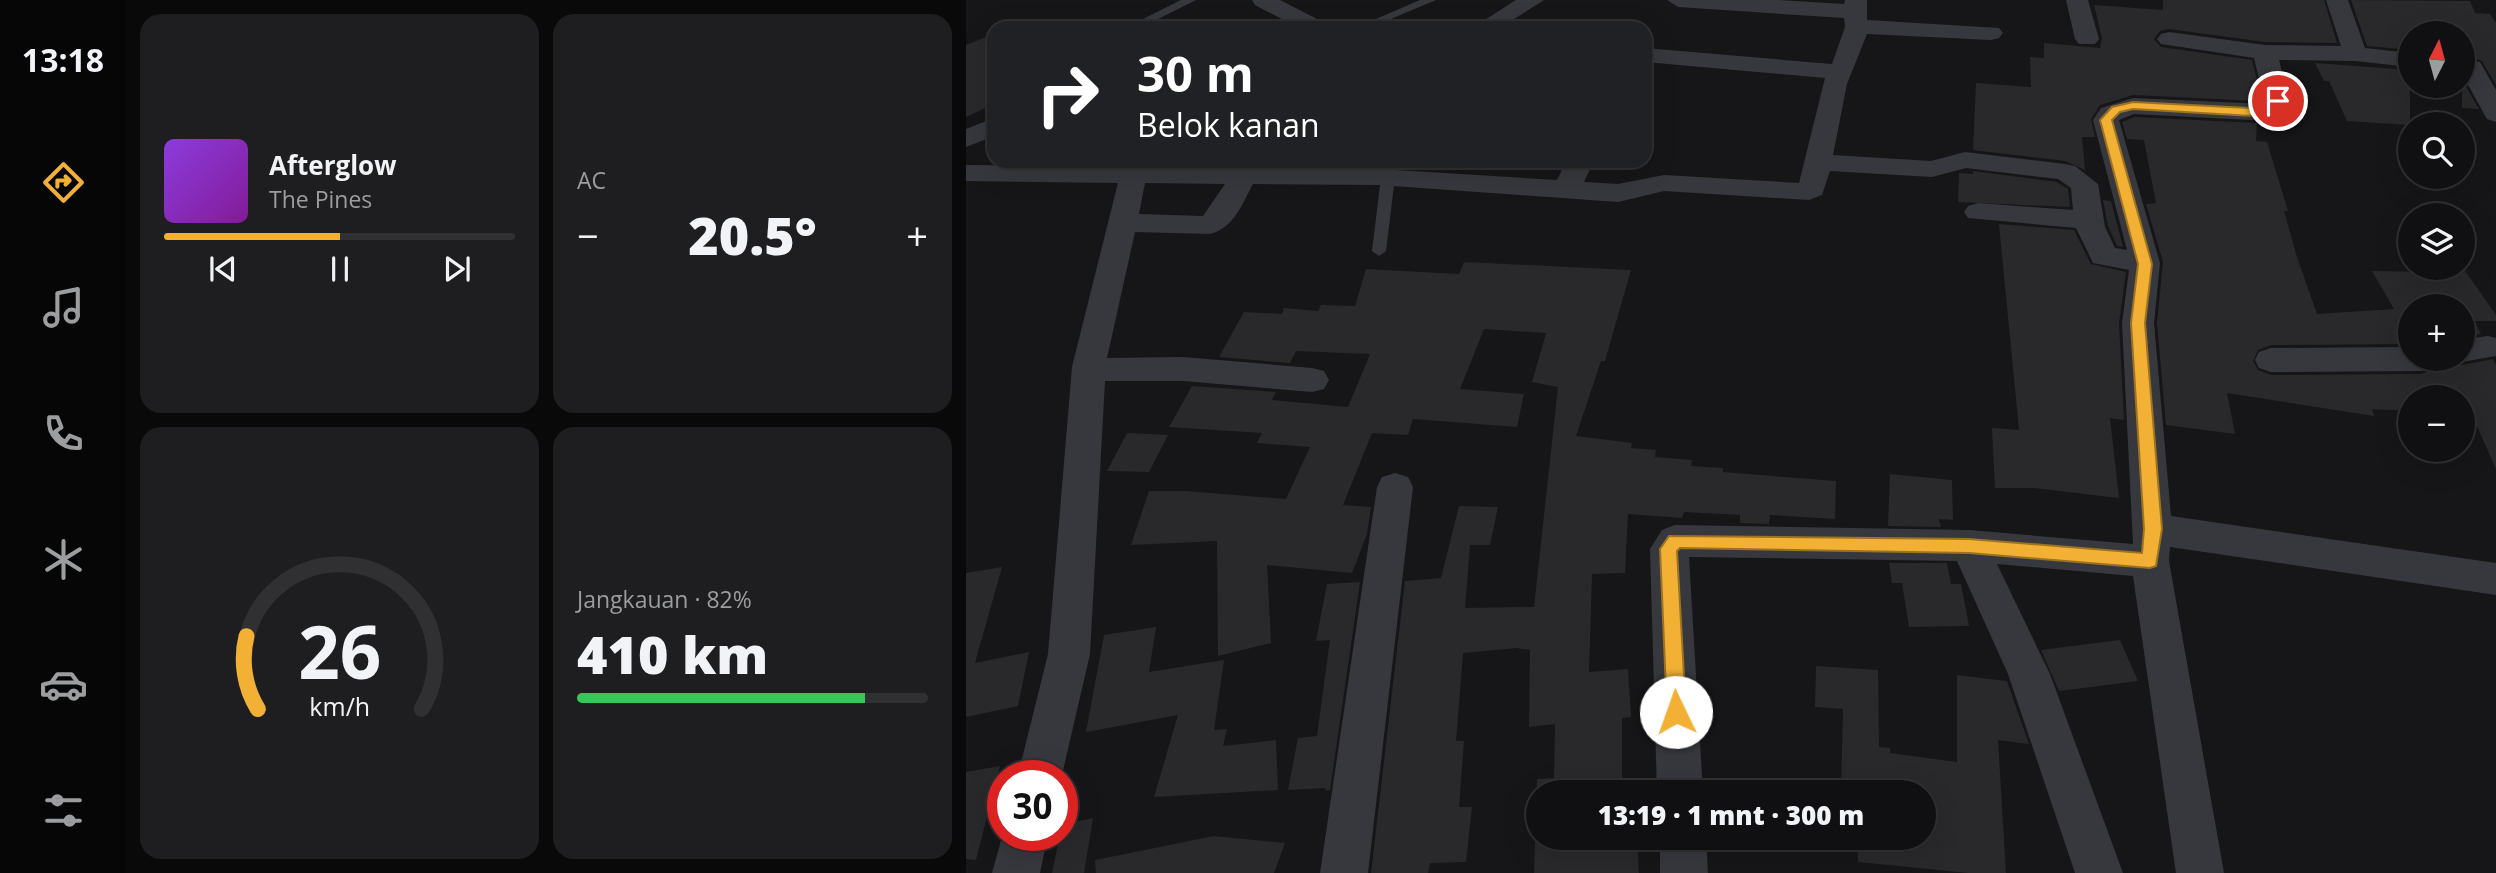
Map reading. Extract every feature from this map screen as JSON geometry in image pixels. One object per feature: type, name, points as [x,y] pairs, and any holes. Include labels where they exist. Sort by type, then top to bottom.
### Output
[{"type":"street","points":[[1263,0],[1304,21]]},
{"type":"street","points":[[1495,21],[1534,0]]},
{"type":"street","points":[[1678,0],[1746,2],[1855,13],[1991,33]]},
{"type":"street","points":[[2077,0],[2087,39]]},
{"type":"street","points":[[2337,0],[2355,54]]},
{"type":"street","points":[[966,173],[1243,177],[1380,172],[1566,190],[1618,192],[1664,183],[1809,191],[1812,189],[1855,13]]},
{"type":"street","points":[[2169,39],[2265,51],[2355,54],[2398,59]]},
{"type":"street","points":[[2200,873],[2151,545],[2138,323],[2145,264],[2106,120],[2110,113],[2133,106],[2270,113],[2278,107],[2278,101],[2265,51]]},
{"type":"street","points":[[1652,56],[1840,72]]},
{"type":"street","points":[[2477,67],[2496,114]]},
{"type":"street","points":[[966,139],[987,129]]},
{"type":"street","points":[[1818,162],[1932,169],[1965,160],[2065,172],[2084,184],[2089,220],[2105,256],[2145,264]]},
{"type":"street","points":[[1566,190],[1577,168]]},
{"type":"street","points":[[1044,760],[1069,654],[1089,367],[1133,176]]},
{"type":"street","points":[[1124,223],[1210,225],[1221,216],[1243,177]]},
{"type":"street","points":[[1978,212],[2089,220]]},
{"type":"street","points":[[2271,360],[2398,359]]},
{"type":"street","points":[[1089,367],[1109,370],[1183,369],[1312,380]]},
{"type":"street","points":[[1344,873],[1395,487]]},
{"type":"street","points":[[1680,780],[1668,549],[1675,541],[1969,546],[2151,545],[2496,579]]},
{"type":"street","points":[[1969,546],[2028,674],[2099,873]]},
{"type":"street","points":[[1683,850],[1684,873]]},
{"type":"street","points":[[1016,873],[1021,851]]},
{"type":"lane","points":[[1146,21],[1190,0]]},
{"type":"lane","points":[[1382,19],[1430,0]]},
{"type":"lane","points":[[1379,251],[1380,172]]},
{"type":"building","points":[[2163,0],[2324,0],[2337,43],[2265,42],[2169,29],[2160,31],[2154,39],[2161,47],[2252,60],[2259,89],[2258,101],[2133,95],[2100,105],[2091,119],[2095,137],[2082,137],[2085,170],[2065,161],[1973,150],[1976,83],[2031,87],[2030,57],[2044,58],[2044,43],[2100,48],[2102,38],[2094,5],[2163,10]]},
{"type":"building","points":[[2351,0],[2470,1],[2475,13],[2490,14],[2496,23],[2496,85],[2482,61],[2475,58],[2475,21],[2398,21],[2398,49],[2367,46]]},
{"type":"building","points":[[987,37],[987,107],[966,117],[966,45]]},
{"type":"building","points":[[2315,63],[2398,69],[2398,98],[2410,98],[2410,112],[2398,112],[2398,124],[2347,121],[2329,81],[2324,81]]},
{"type":"building","points":[[2462,98],[2473,98],[2479,109],[2462,108]]},
{"type":"building","points":[[2134,117],[2257,123],[2256,141],[2267,142],[2288,211],[2284,211],[2297,257],[2317,314],[2394,309],[2372,271],[2398,271],[2398,280],[2471,280],[2496,315],[2496,321],[2475,321],[2475,294],[2398,294],[2398,344],[2271,345],[2258,350],[2253,361],[2258,370],[2271,375],[2421,374],[2429,371],[2475,371],[2475,362],[2493,359],[2496,365],[2496,469],[2475,422],[2475,385],[2398,385],[2398,410],[2372,409],[2374,416],[2227,393],[2235,434],[2166,425],[2157,323],[2163,262],[2146,204],[2156,203],[2144,140],[2127,139],[2122,122]]},
{"type":"building","points":[[1973,171],[2057,182],[2068,189],[2070,207],[1958,202],[1959,173],[1973,174]]},
{"type":"building","points":[[2103,200],[2111,201],[2123,247],[2117,246],[2108,226]]},
{"type":"building","points":[[1999,224],[2074,230],[2091,264],[2126,272],[2119,323],[2124,420],[2110,418],[2119,498],[2034,488],[1995,488],[1992,428],[2019,430]]},
{"type":"building","points":[[1464,262],[1631,270],[1605,361],[1601,361],[1576,436],[1632,443],[1631,448],[1656,450],[1655,457],[1692,460],[1691,466],[1723,468],[1723,472],[1836,481],[1835,519],[1770,515],[1769,524],[1740,523],[1740,515],[1684,512],[1682,518],[1628,514],[1625,573],[1592,574],[1589,672],[1628,669],[1631,717],[1622,718],[1622,780],[1537,780],[1554,778],[1555,724],[1529,727],[1530,650],[1517,648],[1463,653],[1456,741],[1464,741],[1459,807],[1472,807],[1466,862],[1430,863],[1428,873],[1371,873],[1405,581],[1441,578],[1459,506],[1498,507],[1490,545],[1470,545],[1465,608],[1534,607],[1558,387],[1532,382],[1546,333],[1484,329],[1460,389],[1524,394],[1517,427],[1413,419],[1408,435],[1372,433],[1343,505],[1371,507],[1367,534],[1352,573],[1267,565],[1271,643],[1218,656],[1217,541],[1131,545],[1149,491],[1286,499],[1310,447],[1257,443],[1262,433],[1169,427],[1192,386],[1276,392],[1272,400],[1348,407],[1370,354],[1296,351],[1290,363],[1219,357],[1244,312],[1282,314],[1284,308],[1318,311],[1321,305],[1355,306],[1366,269],[1459,274]]},
{"type":"building","points":[[2475,323],[2481,334],[2475,335]]},
{"type":"building","points":[[1127,433],[1168,435],[1149,472],[1107,471]]},
{"type":"building","points":[[1890,474],[1952,480],[1953,520],[1939,519],[1941,527],[1888,526]]},
{"type":"building","points":[[1889,563],[1947,563],[1951,584],[1961,584],[1969,626],[1909,627],[1902,583],[1892,583]]},
{"type":"building","points":[[1002,567],[975,663],[1029,652],[1018,706],[966,717],[966,573]]},
{"type":"building","points":[[1360,582],[1330,790],[1288,790],[1298,738],[1317,736],[1330,640],[1316,641],[1327,584]]},
{"type":"building","points":[[1156,627],[1149,672],[1224,660],[1214,730],[1227,729],[1223,746],[1276,740],[1278,790],[1154,797],[1178,715],[1086,732],[1104,635]]},
{"type":"building","points":[[2120,640],[2138,681],[2059,691],[2041,650]]},
{"type":"building","points":[[1816,666],[1878,670],[1879,747],[1890,748],[1890,753],[1957,762],[1957,675],[2007,681],[2029,744],[1998,740],[2006,873],[1969,873],[1858,862],[1858,850],[1936,850],[1936,780],[1841,780],[1843,709],[1815,707]]},
{"type":"building","points":[[987,768],[987,817],[976,860],[966,859],[966,772]]},
{"type":"building","points":[[1093,818],[1084,873],[1052,873],[1057,851],[1078,851],[1078,821]]},
{"type":"building","points":[[1214,836],[1285,843],[1274,873],[1096,873],[1095,860]]},
{"type":"building","points":[[1535,850],[1638,850],[1639,873],[1534,873]]},
{"type":"route","points":[[1676,712],[1668,549],[1675,541],[1682,539],[1775,544],[1969,546],[2150,561],[2153,529],[2138,323],[2145,264],[2106,120],[2116,109],[2133,106],[2270,113],[2276,111],[2278,101]]}]
